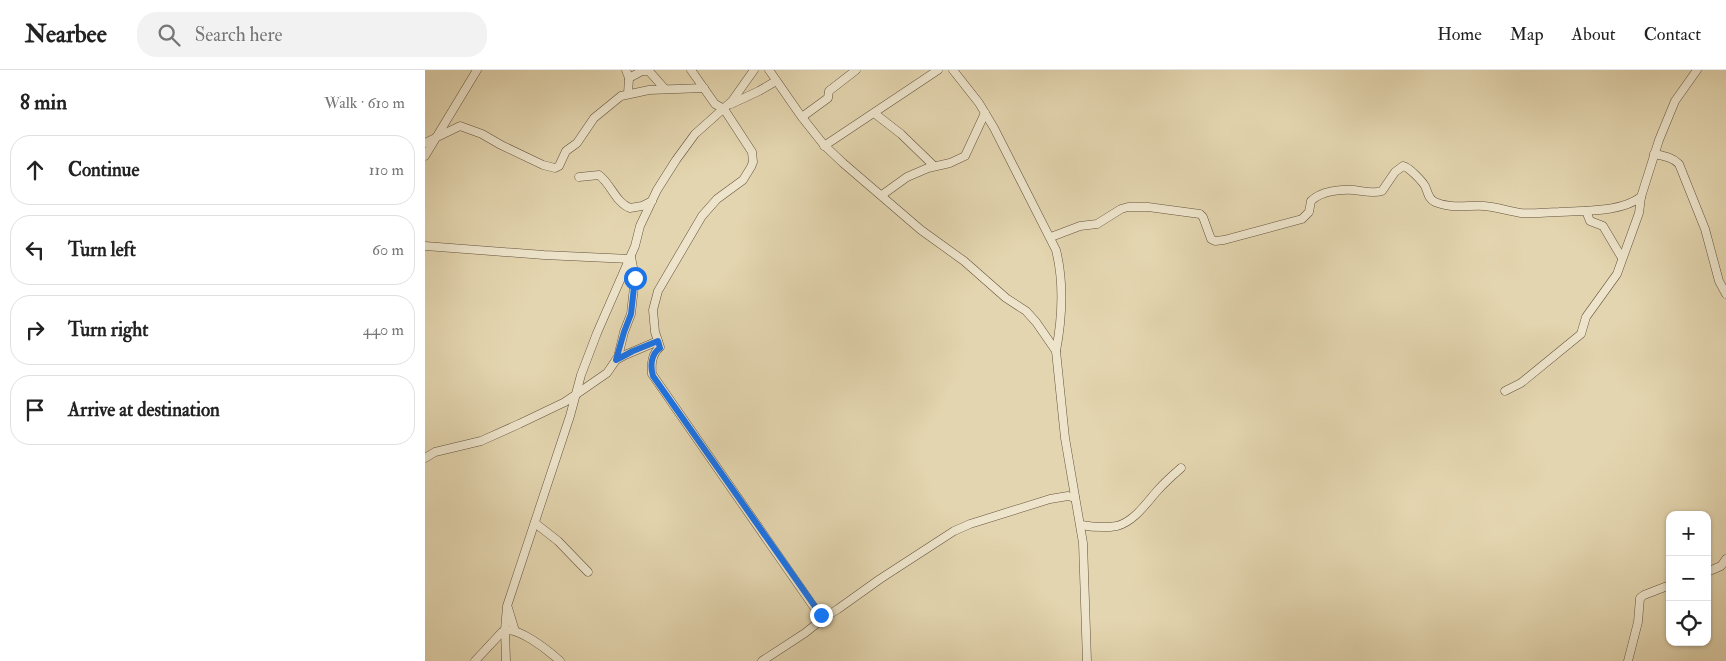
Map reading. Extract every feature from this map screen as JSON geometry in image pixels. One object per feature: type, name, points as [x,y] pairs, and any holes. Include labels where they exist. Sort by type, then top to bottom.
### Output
[{"type":"street","points":[[425,156],[477,70]]},
{"type":"street","points":[[626,70],[629,78],[627,94]]},
{"type":"street","points":[[691,70],[717,106],[726,107],[776,81]]},
{"type":"street","points":[[506,661],[505,630],[507,606],[570,416],[575,395],[597,333],[635,246],[640,226],[676,160],[695,134],[726,107],[754,70]]},
{"type":"street","points":[[769,70],[825,146],[921,230],[1026,312],[1036,322],[1056,352]]},
{"type":"street","points":[[802,117],[828,98],[829,91],[856,70]]},
{"type":"street","points":[[825,146],[938,70]]},
{"type":"street","points":[[953,70],[985,113],[1051,237],[1059,262],[1060,320],[1056,352],[1065,438],[1085,558],[1087,661]]},
{"type":"street","points":[[1505,391],[1521,383],[1580,336],[1586,317],[1617,274],[1639,213],[1641,197],[1654,154],[1675,101],[1697,70]]},
{"type":"street","points":[[629,78],[642,71],[649,71],[665,88]]},
{"type":"street","points":[[425,143],[460,126],[482,134],[543,165],[555,168],[559,166],[566,151],[577,143],[594,118],[615,100],[627,94],[665,88],[704,88]]},
{"type":"street","points":[[726,107],[751,152],[753,162],[743,180],[717,199],[702,216],[658,291],[653,310],[655,332],[660,348],[655,352],[651,364],[653,376],[818,613],[825,617]]},
{"type":"street","points":[[874,113],[901,134],[934,166]]},
{"type":"street","points":[[882,196],[907,177],[965,156],[985,113]]},
{"type":"street","points":[[1654,154],[1668,157],[1679,164],[1705,229],[1719,282],[1726,294]]},
{"type":"street","points":[[1051,237],[1080,226],[1097,224],[1121,210],[1138,206],[1200,214],[1203,217],[1211,239],[1215,241],[1224,240],[1302,219],[1309,212],[1311,201],[1321,193],[1351,190],[1370,193],[1382,191],[1395,172],[1403,166],[1409,168],[1424,184],[1429,197],[1436,203],[1457,206],[1489,206],[1524,213],[1585,211],[1615,207],[1635,201],[1641,197]]},
{"type":"street","points":[[579,177],[599,175],[608,183],[624,205],[630,208],[652,201]]},
{"type":"street","points":[[1585,211],[1590,221],[1603,226],[1622,258]]},
{"type":"street","points":[[425,246],[544,256],[630,258]]},
{"type":"street","points":[[425,458],[435,452],[481,441],[559,405],[600,379],[611,369],[616,360],[633,303],[635,278],[630,258]]},
{"type":"street","points":[[616,360],[658,341]]},
{"type":"street","points":[[1081,525],[1106,527],[1117,526],[1126,522],[1135,516],[1181,468]]},
{"type":"street","points":[[762,661],[805,633],[880,579],[954,531],[970,524],[1050,499],[1068,496],[1075,498]]},
{"type":"street","points":[[535,523],[558,540],[588,572]]},
{"type":"street","points":[[1711,570],[1721,566],[1726,560]]},
{"type":"street","points":[[1628,661],[1638,622],[1640,598],[1645,594],[1666,587]]},
{"type":"street","points":[[507,606],[515,631]]},
{"type":"street","points":[[505,630],[515,631],[537,643],[559,661]]},
{"type":"street","points":[[475,661],[505,630]]},
{"type":"route","points":[[635,278],[631,314],[616,360],[625,354],[658,341],[660,348],[655,352],[651,364],[651,374],[821,615]]}]
